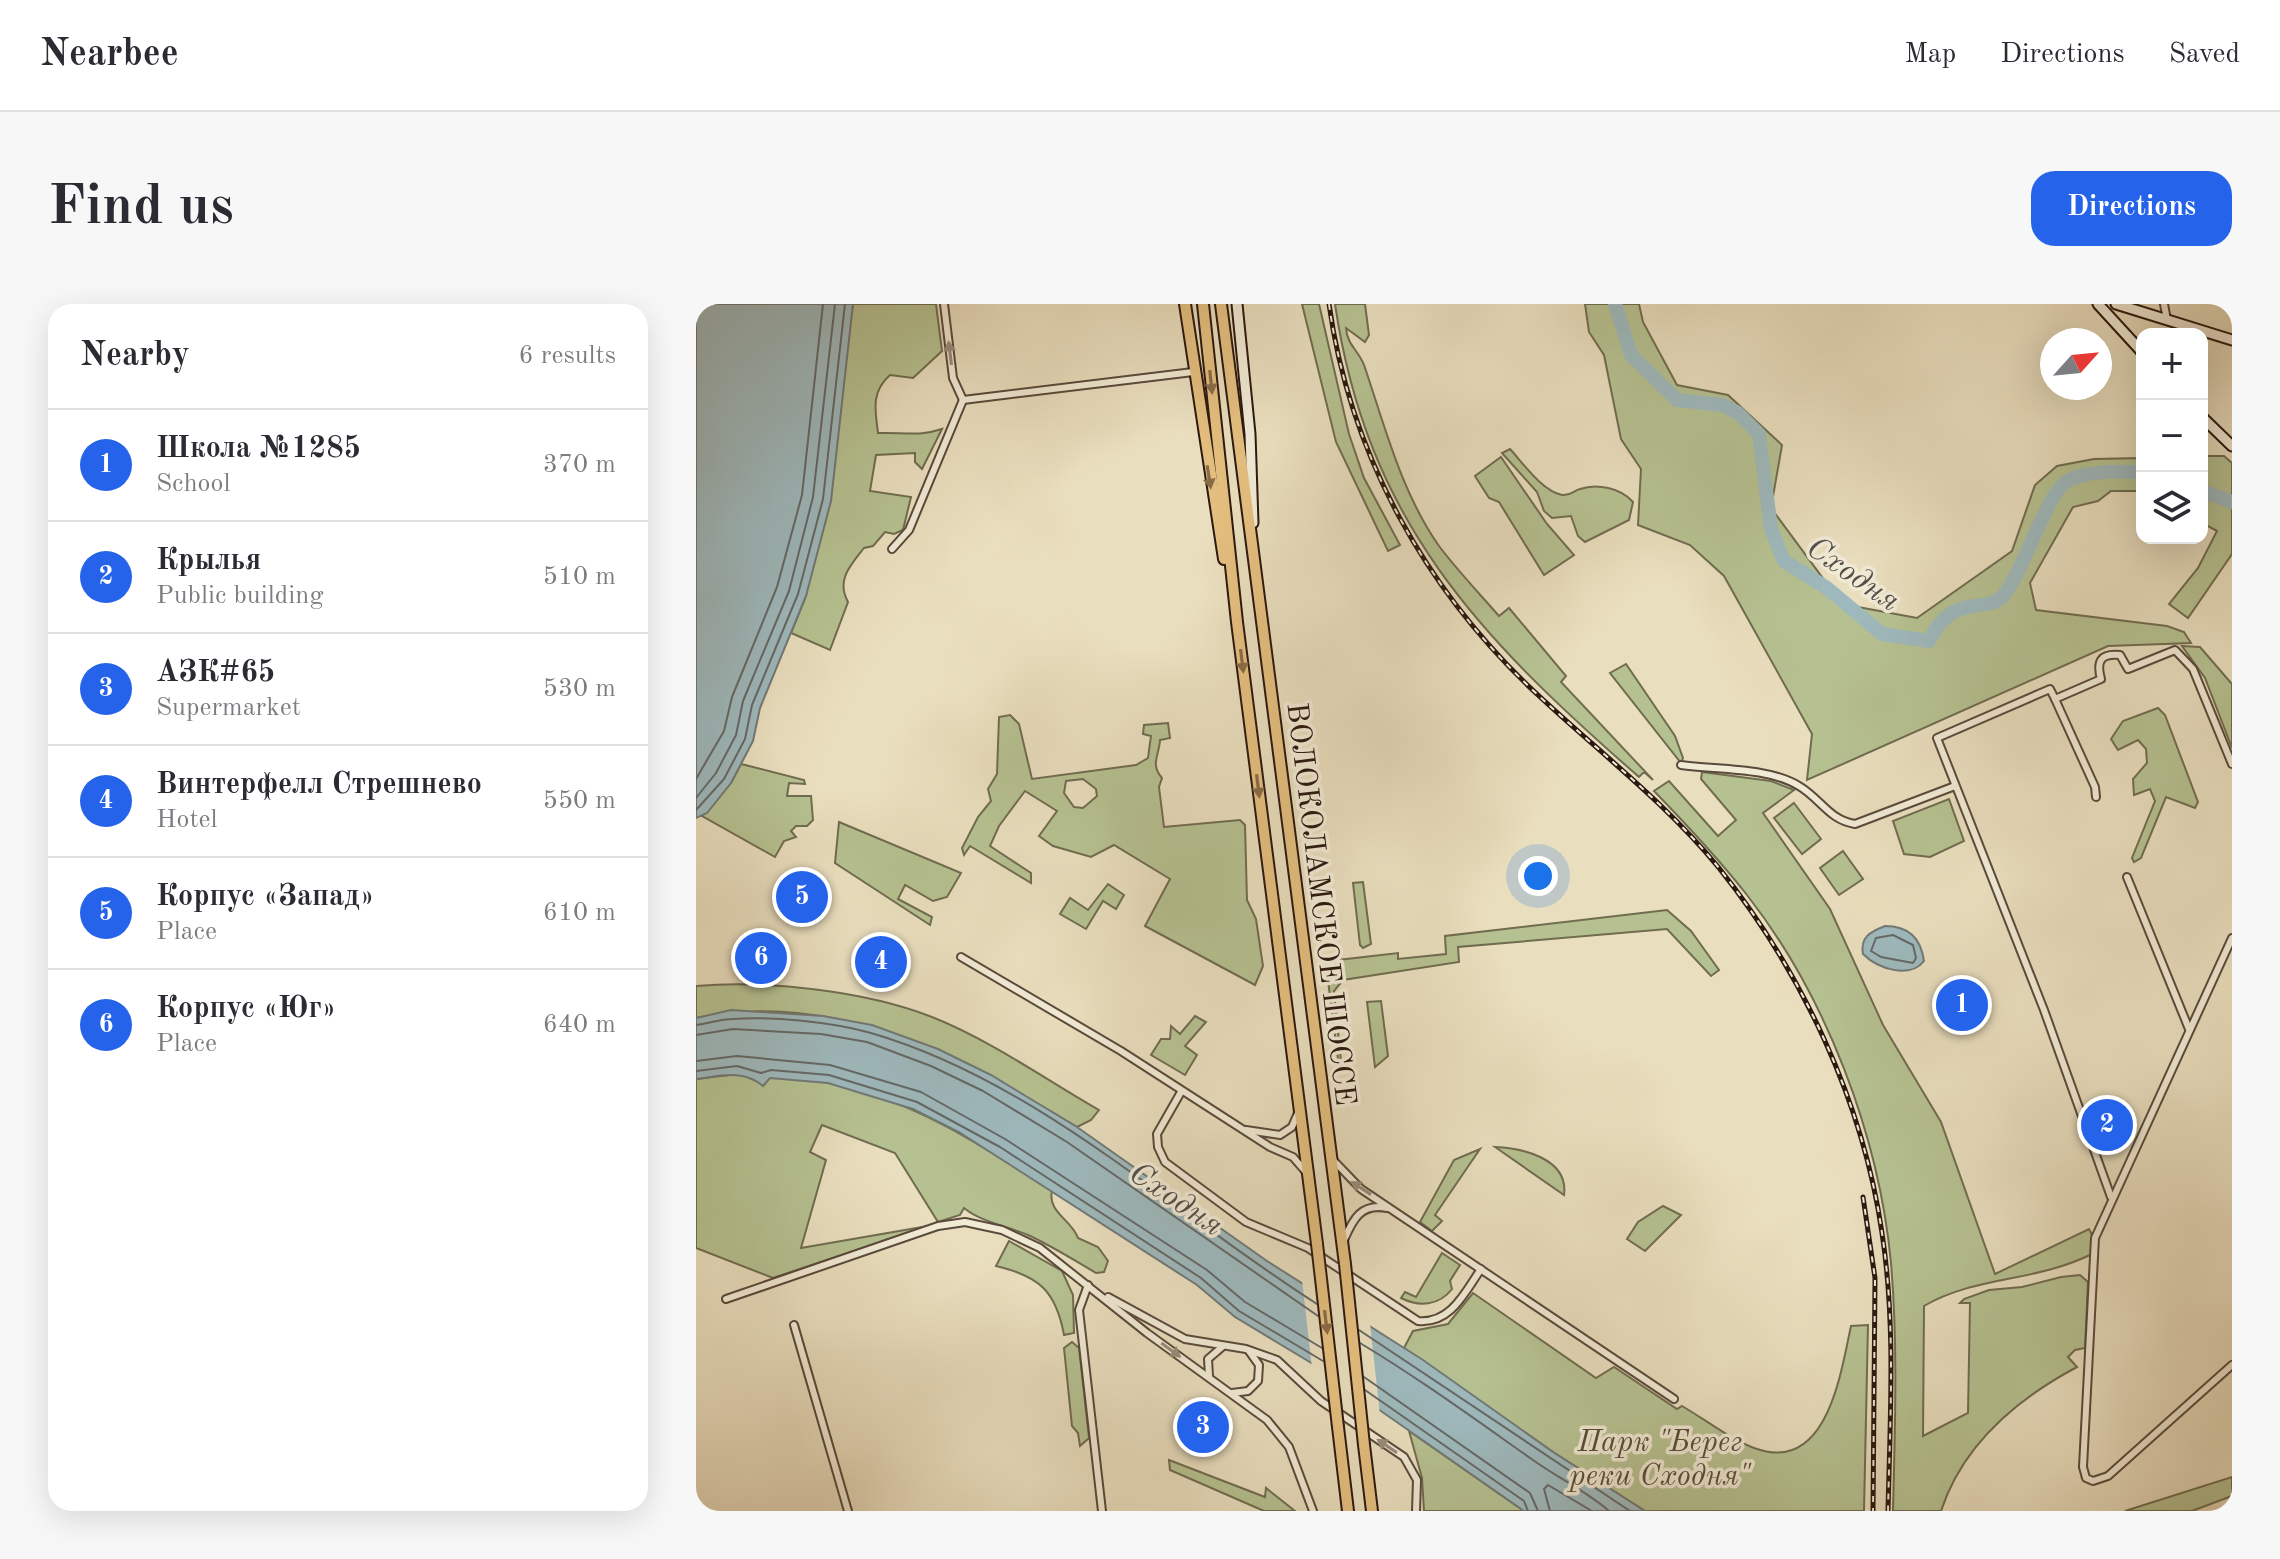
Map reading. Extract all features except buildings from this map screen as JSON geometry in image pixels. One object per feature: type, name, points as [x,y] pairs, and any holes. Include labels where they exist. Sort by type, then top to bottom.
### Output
[{"type":"main road","points":[[1185,304],[1215,515],[1236,614]]},
{"type":"main road","name":"ВОЛОКОЛАМСКОЕ ШОССЕ","points":[[1203,304],[1236,614],[1348,1510]]},
{"type":"main road","name":"ВОЛОКОЛАМСКОЕ ШОССЕ","points":[[1221,304],[1345,1264],[1372,1511]]},
{"type":"main road","points":[[1237,304],[1250,434],[1254,566]]},
{"type":"main road","points":[[2098,304],[2136,345]]},
{"type":"main road","points":[[2116,304],[2130,306],[2177,328]]},
{"type":"main road","points":[[2130,306],[2122,321],[2131,339]]},
{"type":"main road","points":[[2208,334],[2232,340]]},
{"type":"main road","points":[[2208,423],[2232,446]]},
{"type":"street","points":[[892,549],[909,530],[963,400],[953,378],[944,304]]},
{"type":"street","points":[[2164,304],[2167,326]]},
{"type":"street","points":[[963,400],[1193,372]]},
{"type":"street","points":[[2055,699],[2101,679],[2097,666],[2100,659],[2108,654],[2120,655],[2128,669],[2175,650],[2193,669],[2232,764]]},
{"type":"street","points":[[2096,797],[2095,787],[2050,689],[1937,738],[2038,993],[2111,1197]]},
{"type":"street","points":[[1681,765],[1768,776],[1798,785],[1830,815],[1855,824],[1955,786]]},
{"type":"street","points":[[2127,877],[2189,1029]]},
{"type":"street","points":[[2232,938],[2111,1197],[2095,1238],[2083,1467],[2086,1478],[2093,1481],[2108,1476],[2232,1365]]},
{"type":"street","points":[[961,957],[1121,1051],[1239,1128],[1293,1157],[1308,1175]]},
{"type":"street","points":[[1181,1092],[1159,1127],[1160,1154],[1172,1169],[1246,1222],[1308,1248],[1418,1321],[1436,1320],[1450,1312],[1481,1269]]},
{"type":"street","points":[[1239,1128],[1263,1135],[1280,1135],[1295,1122],[1298,1101]]},
{"type":"street","points":[[1331,1158],[1350,1181],[1674,1399]]},
{"type":"street","points":[[1342,1243],[1352,1220],[1364,1209],[1385,1207],[1398,1212]]},
{"type":"street","points":[[726,1299],[938,1226],[965,1222],[1002,1230],[1040,1248],[1279,1432],[1289,1447],[1313,1511]]},
{"type":"street","points":[[1088,1285],[1158,1327],[1185,1339],[1246,1349],[1277,1360],[1321,1401],[1404,1457],[1417,1480],[1416,1511]]},
{"type":"street","points":[[1088,1285],[1079,1310],[1102,1511]]},
{"type":"street","points":[[794,1325],[848,1511]]},
{"type":"street","points":[[1211,1379],[1208,1359],[1225,1346]]},
{"type":"street","points":[[1230,1393],[1248,1391],[1258,1381],[1259,1365],[1246,1349]]},
{"type":"green space","points":[[853,304],[936,304],[942,351],[913,378],[890,375],[877,394],[875,409],[878,433],[918,434],[942,429],[922,469],[915,462],[915,453],[876,455],[870,491],[911,497],[903,530],[894,534],[885,532],[873,546],[864,548],[846,574],[843,587],[848,602],[830,650],[791,633],[806,596]]},
{"type":"green space","points":[[1302,304],[1319,304],[1349,434],[1364,478],[1400,545],[1388,551],[1336,442]]},
{"type":"green space","points":[[1335,304],[1365,304],[1369,335],[1365,342],[1346,328],[1347,334],[1364,365],[1404,481],[1439,546],[1499,616],[1509,608],[1566,676],[1561,682],[1653,780],[1644,772],[1639,777],[1529,675],[1481,624],[1439,570],[1403,513],[1374,450],[1351,381]]},
{"type":"green space","points":[[1585,304],[1639,304],[1643,322],[1677,385],[1728,395],[1782,445],[1771,508],[1842,604],[1917,618],[2012,551],[2035,485],[2057,466],[2094,459],[2136,458],[2136,491],[2111,491],[2098,501],[2073,507],[2030,583],[2036,610],[2167,626],[2184,632],[2191,643],[2108,646],[1807,780],[1812,734],[1724,576],[1690,545],[1638,525],[1641,469],[1621,439],[1604,355],[1589,332]]},
{"type":"green space","points":[[1510,449],[1533,476],[1562,495],[1594,487],[1622,493],[1633,502],[1629,520],[1585,542],[1578,536],[1571,516],[1552,518],[1544,511],[1537,492],[1502,453]]},
{"type":"green space","points":[[2208,456],[2224,456],[2232,463],[2232,554],[2188,618],[2169,604],[2198,568],[2217,531],[2208,526]]},
{"type":"green space","points":[[1501,457],[1547,524],[1574,555],[1544,575],[1499,502],[1489,498],[1475,476]]},
{"type":"green space","points":[[2182,646],[2200,647],[2232,684],[2232,748],[2205,678]]},
{"type":"green space","points":[[1626,664],[1675,736],[1683,758],[1681,763],[1610,673]]},
{"type":"green space","points":[[2158,708],[2165,715],[2198,802],[2195,808],[2166,797],[2141,858],[2134,862],[2132,858],[2155,801],[2150,789],[2134,795],[2133,779],[2147,763],[2146,749],[2138,740],[2118,750],[2111,739],[2123,721]]},
{"type":"green space","points":[[1010,715],[1019,724],[1032,779],[1136,765],[1148,758],[1151,736],[1143,734],[1144,725],[1168,723],[1170,738],[1160,740],[1156,764],[1162,778],[1159,787],[1164,827],[1240,820],[1245,825],[1247,900],[1256,919],[1263,966],[1255,985],[1145,926],[1170,879],[1114,845],[1091,857],[1053,846],[1039,836],[1057,811],[1025,791],[999,826],[990,846],[1031,873],[1031,883],[970,846],[964,855],[962,848],[978,817],[991,801],[988,789],[997,774],[999,717]],"holes":[[[1083,779],[1096,789],[1097,796],[1083,808],[1074,807],[1064,793],[1066,781]]]},
{"type":"green space","points":[[741,764],[804,780],[805,784],[789,783],[787,796],[811,796],[813,820],[807,826],[796,826],[791,831],[796,837],[784,841],[775,857],[702,816],[731,783]]},
{"type":"green space","points":[[1702,772],[1771,781],[1794,790],[1763,813],[1830,909],[1883,1025],[1941,1122],[1995,1274],[2089,1229],[2093,1237],[2092,1254],[2071,1263],[1964,1289],[1924,1306],[1923,1436],[1968,1413],[1970,1303],[1960,1303],[1964,1299],[1989,1290],[2022,1287],[2061,1277],[2080,1275],[2088,1282],[2085,1348],[2075,1350],[2068,1357],[2077,1367],[2013,1409],[1978,1444],[1963,1465],[1941,1511],[1893,1511],[1895,1356],[1891,1263],[1875,1166],[1844,1069],[1801,977],[1775,935],[1725,868],[1654,791],[1669,781],[1718,836],[1736,820],[1701,779]]},
{"type":"green space","points":[[1949,799],[1964,841],[1930,857],[1904,854],[1893,821]]},
{"type":"green space","points":[[1794,803],[1821,839],[1802,854],[1774,818]]},
{"type":"green space","points":[[839,822],[961,873],[947,897],[933,901],[905,885],[898,899],[932,917],[930,925],[835,863]]},
{"type":"green space","points":[[1843,851],[1863,879],[1839,895],[1820,868]]},
{"type":"green space","points":[[1363,882],[1371,944],[1363,948],[1360,945],[1353,883]]},
{"type":"green space","points":[[1108,884],[1124,895],[1116,909],[1103,901],[1086,929],[1060,914],[1070,898],[1088,910]]},
{"type":"green space","points":[[1667,910],[1691,931],[1719,970],[1711,976],[1667,929],[1458,947],[1459,962],[1343,980],[1334,991],[1341,1061],[1338,1059],[1326,965],[1338,966],[1338,960],[1398,953],[1398,959],[1446,954],[1445,936]]},
{"type":"green space","points":[[696,986],[784,986],[847,994],[906,1008],[975,1037],[1099,1110],[1091,1120],[1077,1127],[988,1076],[942,1054],[896,1035],[847,1021],[798,1013],[748,1011],[696,1018]]},
{"type":"green space","points":[[1381,1001],[1388,1056],[1375,1067],[1367,1002]]},
{"type":"green space","points":[[1195,1016],[1206,1022],[1185,1046],[1197,1055],[1185,1075],[1151,1055],[1161,1039],[1170,1039],[1171,1026],[1180,1034]]},
{"type":"green space","points":[[737,1074],[817,1081],[859,1090],[945,1126],[1052,1191],[1053,1205],[1078,1238],[1098,1247],[1108,1261],[1104,1272],[1096,1273],[1037,1239],[986,1220],[964,1208],[960,1215],[938,1222],[895,1153],[822,1125],[810,1152],[826,1160],[801,1248],[928,1226],[773,1278],[696,1248],[696,1079]]},
{"type":"green space","points":[[1495,1147],[1530,1153],[1551,1164],[1564,1182],[1564,1195]]},
{"type":"green space","points":[[1480,1149],[1435,1215],[1442,1221],[1432,1231],[1420,1222],[1454,1160]]},
{"type":"green space","points":[[1663,1206],[1681,1215],[1645,1251],[1627,1239],[1638,1222]]},
{"type":"green space","points":[[1009,1241],[1062,1271],[1073,1295],[1074,1333],[1064,1335],[1056,1307],[1043,1288],[1024,1275],[996,1266]]},
{"type":"green space","points":[[1442,1253],[1460,1265],[1450,1281],[1452,1289],[1447,1295],[1428,1303],[1401,1298],[1405,1292],[1416,1297]]},
{"type":"green space","name":"Парк \"Берег реки Сходня\"","points":[[1473,1293],[1596,1378],[1614,1367],[1677,1409],[1682,1406],[1757,1449],[1781,1452],[1800,1446],[1815,1432],[1836,1391],[1851,1326],[1868,1325],[1864,1511],[1645,1511],[1553,1452],[1404,1348],[1413,1331],[1448,1324]]},
{"type":"green space","points":[[1072,1342],[1079,1348],[1089,1438],[1080,1446],[1078,1433],[1072,1426],[1064,1348]]},
{"type":"green space","name":"Парк \"Берег реки Сходня\"","points":[[1409,1431],[1524,1511],[1424,1511],[1422,1478]]},
{"type":"green space","points":[[1169,1460],[1265,1497],[1266,1488],[1295,1511],[1264,1511],[1170,1470]]},
{"type":"green space","points":[[2232,1477],[2232,1496],[2192,1511],[2125,1511]]},
{"type":"water","points":[[696,304],[853,304],[831,501],[806,596],[760,708],[753,741],[731,783],[707,813],[696,818]]},
{"type":"water","points":[[1885,926],[1901,928],[1912,935],[1920,946],[1924,961],[1911,970],[1894,970],[1877,964],[1863,954],[1867,936]]},
{"type":"water","points":[[731,1010],[823,1016],[872,1025],[938,1049],[991,1075],[1077,1127],[1267,1261],[1423,1360],[1553,1452],[1645,1511],[1524,1511],[1318,1367],[1235,1317],[1197,1285],[959,1132],[913,1109],[828,1083],[770,1078],[763,1086],[748,1077],[731,1075],[696,1079],[696,1018]]},
{"type":"pier","points":[[1302,1280],[1370,1323],[1380,1415],[1312,1368]]},
{"type":"waterway","name":"Сходня","points":[[1615,304],[1631,355],[1677,400],[1723,405],[1738,413],[1759,434],[1771,529],[1784,561],[1827,588],[1882,634],[1929,641],[1938,625],[1958,610],[1996,601],[2011,585],[2052,499],[2061,487],[2069,480],[2086,475],[2136,472]]},
{"type":"waterway","name":"Сходня","points":[[2208,493],[2232,502]]},
{"type":"railway","points":[[1329,304],[1339,360],[1355,415],[1375,467],[1400,518],[1429,566],[1461,612],[1498,655],[1699,844],[1777,950],[1824,1040],[1860,1135],[1882,1233],[1891,1337],[1888,1511]]},
{"type":"railway","points":[[1863,1197],[1875,1278],[1873,1511]]},
{"type":"place","name":"Корпус «Запад»","points":[[802,897]]},
{"type":"place","name":"Корпус «Юг»","points":[[761,958]]},
{"type":"place","name":"Винтерфелл Стрешнево","points":[[881,962]]},
{"type":"place","name":"Школа №1285","points":[[1962,1005]]},
{"type":"place","name":"Крылья","points":[[2107,1125]]},
{"type":"place","name":"АЗК#65","points":[[1203,1427]]}]
